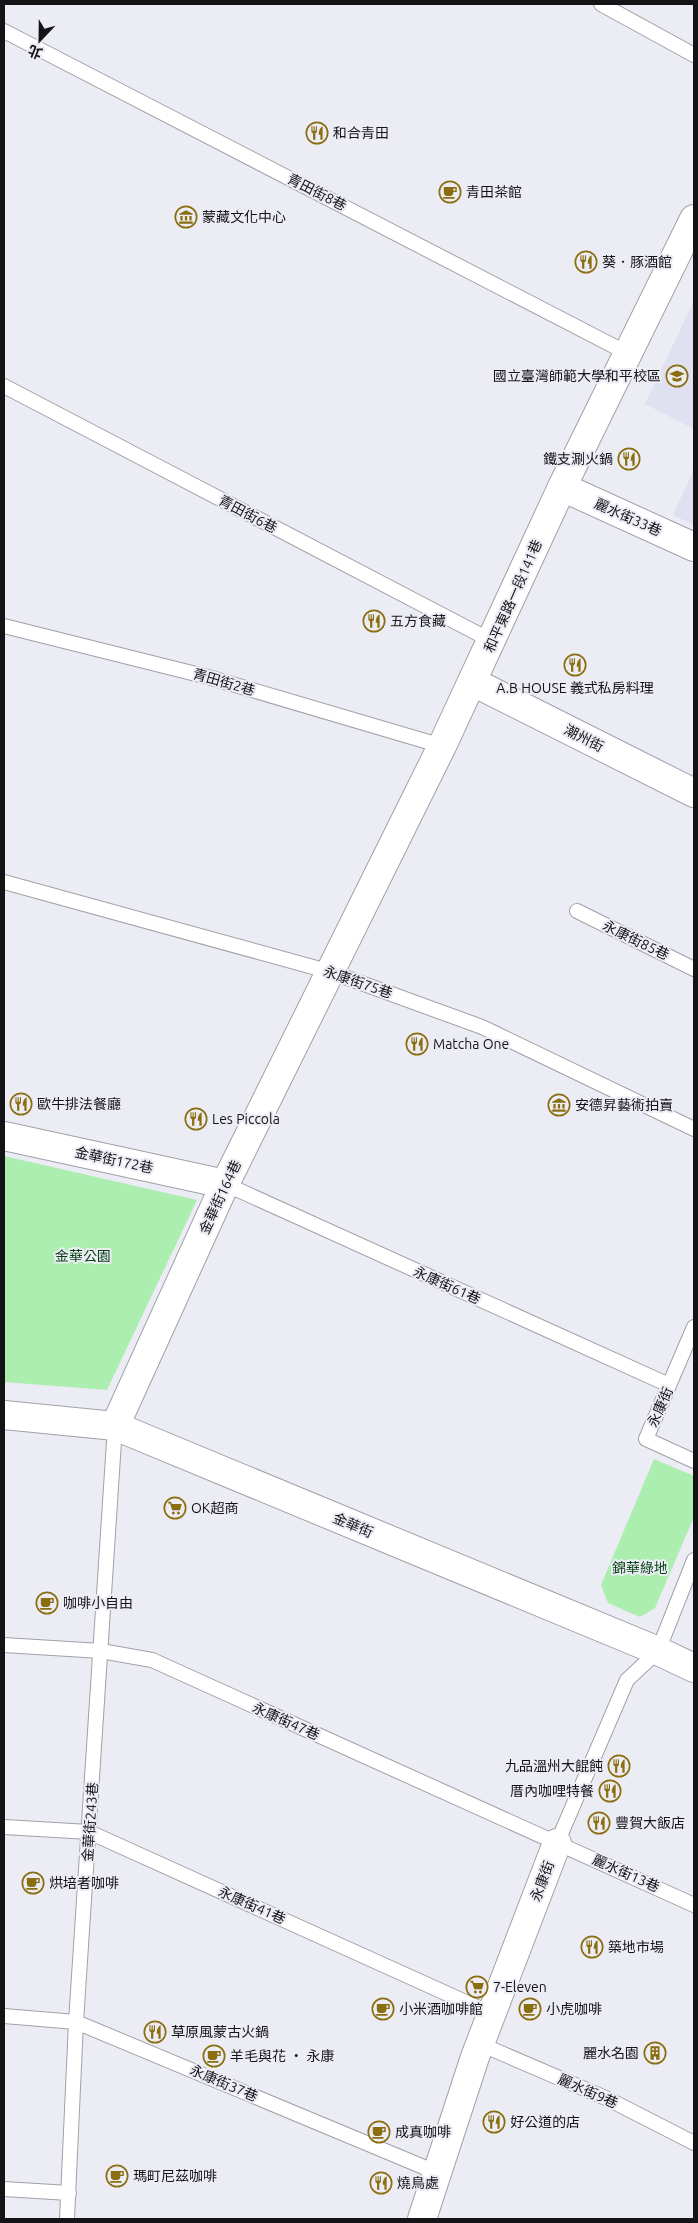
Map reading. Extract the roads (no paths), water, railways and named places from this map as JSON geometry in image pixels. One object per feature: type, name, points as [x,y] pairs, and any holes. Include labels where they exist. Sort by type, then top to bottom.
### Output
[{"type":"street","name":"和平東路一段141巷","points":[[331,972],[473,682],[562,487],[694,219]]},
{"type":"street","name":"麗水街33巷","points":[[562,487],[694,547]]},
{"type":"street","name":"潮州街","points":[[473,682],[694,793]]},
{"type":"street","name":"金華街164巷","points":[[115,1426],[225,1184],[331,972]]},
{"type":"street","name":"金華街172巷","points":[[4,1136],[225,1184]]},
{"type":"street","name":"金華街","points":[[4,1415],[115,1426],[658,1651],[694,1668]]},
{"type":"street","name":"永康街","points":[[422,2219],[480,2044],[557,1843]]},
{"type":"lane","points":[[601,4],[694,55]]},
{"type":"lane","name":"青田街8巷","points":[[4,31],[629,354]]},
{"type":"lane","name":"青田街6巷","points":[[4,386],[492,641]]},
{"type":"lane","name":"青田街2巷","points":[[4,626],[208,677],[442,746]]},
{"type":"lane","name":"永康街75巷","points":[[4,882],[331,972],[482,1027],[694,1130]]},
{"type":"lane","name":"永康街85巷","points":[[577,912],[694,969]]},
{"type":"lane","name":"永康街61巷","points":[[225,1184],[669,1385]]},
{"type":"lane","name":"永康街","points":[[694,1327],[646,1439],[694,1461]]},
{"type":"lane","name":"金華街243巷","points":[[68,2219],[76,2022],[115,1426]]},
{"type":"lane","name":"永康街","points":[[557,1843],[627,1680],[658,1651],[694,1560]]},
{"type":"lane","name":"永康街47巷","points":[[4,1645],[101,1651],[152,1660],[557,1843]]},
{"type":"lane","name":"永康街41巷","points":[[4,1827],[89,1832],[492,2014]]},
{"type":"lane","name":"麗水街13巷","points":[[557,1843],[694,1905]]},
{"type":"lane","name":"永康街37巷","points":[[4,2016],[76,2022],[438,2173]]},
{"type":"lane","name":"麗水街9巷","points":[[480,2044],[608,2099],[694,2143]]},
{"type":"lane","points":[[4,2189],[69,2193]]},
{"type":"place","name":"和合青田","points":[[317,133]]},
{"type":"place","name":"青田茶館","points":[[450,192]]},
{"type":"place","name":"蒙藏文化中心","points":[[186,217]]},
{"type":"place","name":"葵．豚酒館","points":[[586,262]]},
{"type":"place","name":"國立臺灣師範大學和平校區","points":[[677,376]]},
{"type":"place","name":"鐵支涮火鍋","points":[[629,459]]},
{"type":"place","name":"五方食藏","points":[[374,621]]},
{"type":"place","name":"A.B HOUSE 義式私房料理","points":[[575,665]]},
{"type":"place","name":"Matcha One","points":[[417,1044]]},
{"type":"place","name":"歐牛排法餐廳","points":[[21,1104]]},
{"type":"place","name":"安德昇藝術拍賣","points":[[559,1105]]},
{"type":"place","name":"Les Piccola","points":[[196,1119]]},
{"type":"place","name":"OK超商","points":[[175,1508]]},
{"type":"place","name":"咖啡小自由","points":[[47,1603]]},
{"type":"place","name":"九品溫州大餛飩","points":[[619,1766]]},
{"type":"place","name":"厝內咖哩特餐","points":[[610,1791]]},
{"type":"place","name":"豐賀大飯店","points":[[599,1823]]},
{"type":"place","name":"烘培者咖啡","points":[[33,1883]]},
{"type":"place","name":"築地市場","points":[[592,1947]]},
{"type":"place","name":"7-Eleven","points":[[477,1987]]},
{"type":"place","name":"小米酒咖啡館","points":[[383,2009]]},
{"type":"place","name":"小虎咖啡","points":[[530,2009]]},
{"type":"place","name":"草原風蒙古火鍋","points":[[155,2032]]},
{"type":"place","name":"麗水名園","points":[[655,2053]]},
{"type":"place","name":"羊毛與花 ‧ 永康","points":[[214,2056]]},
{"type":"place","name":"好公道的店","points":[[494,2122]]},
{"type":"place","name":"成真咖啡","points":[[379,2132]]},
{"type":"place","name":"瑪町尼茲咖啡","points":[[117,2176]]},
{"type":"place","name":"燒鳥處","points":[[381,2183]]},
{"type":"park label","name":"金華公園","points":[[83,1256]]},
{"type":"park label","name":"錦華綠地","points":[[640,1568]]}]
